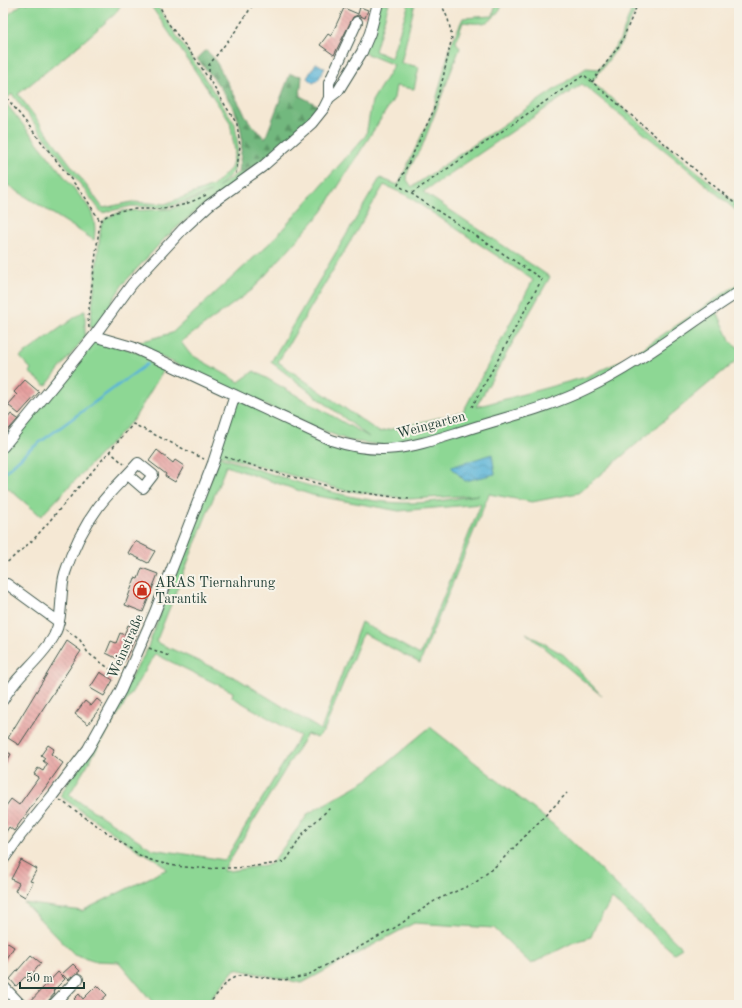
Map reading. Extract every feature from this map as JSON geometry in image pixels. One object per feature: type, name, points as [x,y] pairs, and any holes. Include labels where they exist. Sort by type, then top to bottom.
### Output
[{"type":"street","points":[[3,446],[94,336],[132,284],[183,229],[209,205],[262,166],[312,123],[324,108],[329,98],[338,91],[362,52],[370,33],[378,3]]},
{"type":"street","points":[[329,98],[329,83],[357,22]]},
{"type":"street","name":"Weingarten","points":[[94,336],[132,347],[312,433],[353,448],[372,450],[387,449],[421,444],[525,413],[586,389],[669,340],[739,292]]},
{"type":"street","name":"Weinstraße","points":[[3,860],[95,738],[126,681],[141,648],[214,458],[235,395]]},
{"type":"street","points":[[3,700],[14,682],[46,648],[54,636],[61,608],[62,581],[67,566],[91,518],[100,505],[130,473]]},
{"type":"street","points":[[7,584],[58,624]]},
{"type":"street","points":[[53,1005],[78,979]]},
{"type":"street","points":[[3,986],[21,1005]]},
{"type":"path","points":[[158,3],[168,23],[210,80],[237,124],[240,146],[236,174],[231,178]]},
{"type":"path","points":[[210,80],[210,65],[254,3]]},
{"type":"path","points":[[441,3],[448,19],[451,31],[451,44],[433,112],[398,185],[542,279],[472,407]]},
{"type":"path","points":[[592,82],[621,43],[638,3]]},
{"type":"path","points":[[412,193],[584,76],[739,207]]},
{"type":"path","points":[[3,93],[85,197],[100,221]]},
{"type":"path","points":[[94,336],[89,329],[88,317],[100,221],[106,215],[118,210],[174,207],[208,194]]},
{"type":"path","points":[[3,566],[34,539],[133,424],[214,458],[343,490],[408,499]]},
{"type":"path","points":[[109,451],[130,473]]},
{"type":"path","points":[[58,624],[80,640],[88,653],[126,681]]},
{"type":"path","points":[[141,648],[148,648],[171,657]]},
{"type":"path","points":[[208,1005],[228,981],[237,976],[247,975],[284,980],[306,976],[396,927],[436,900],[475,883],[498,864],[567,793]]},
{"type":"path","points":[[53,795],[141,856],[150,860],[164,864],[221,868],[241,868],[284,862],[304,832],[330,808]]},
{"type":"green space","points":[[23,3],[122,3],[115,14],[77,47],[18,94],[103,208],[132,202],[165,204],[213,186],[231,168],[235,152],[230,122],[149,3],[155,3],[235,124],[238,147],[234,171],[218,188],[236,174],[262,167],[202,206],[166,237],[123,284],[98,324],[92,328],[90,327],[101,225],[106,218],[123,211],[171,209],[211,192],[166,208],[132,206],[102,213],[12,94],[4,101],[88,206],[94,223],[94,240],[3,182],[3,19]]},
{"type":"green space","points":[[378,3],[389,3],[375,51],[391,58],[409,3],[415,3],[401,63],[419,67],[414,89],[396,86],[394,98],[322,212],[252,290],[181,342],[190,354],[239,382],[254,371],[369,437],[271,362],[380,178],[398,185],[433,112],[451,44],[463,18],[493,16],[496,3],[504,3],[488,22],[463,22],[456,42],[460,48],[423,144],[408,171],[407,180],[412,187],[586,68],[599,69],[620,40],[634,3],[638,3],[621,43],[592,82],[739,207],[739,213],[677,160],[582,84],[423,192],[550,277],[476,407],[586,377],[630,357],[739,283],[739,291],[715,307],[731,342],[739,348],[739,358],[578,493],[532,502],[489,494],[420,663],[363,633],[324,731],[317,738],[307,734],[223,871],[271,864],[309,813],[367,780],[430,727],[555,826],[682,948],[674,953],[612,899],[596,925],[591,937],[572,943],[531,964],[494,928],[414,923],[302,983],[235,969],[206,1005],[155,1005],[119,962],[96,961],[74,954],[24,903],[82,911],[167,869],[157,860],[138,850],[60,796],[146,652],[219,457],[313,487],[362,499],[386,502],[418,503],[479,495],[409,499],[343,490],[216,454],[235,395],[353,448],[395,449],[525,413],[388,446],[350,441],[309,425],[137,346],[139,342],[172,333],[273,240],[366,135],[372,101],[394,65],[362,52]],"holes":[[[384,185],[406,195],[533,280],[463,412],[379,432],[278,362]],[[226,466],[312,495],[399,511],[481,504],[420,655],[361,622],[321,730],[238,679],[156,642]],[[155,654],[233,692],[232,697],[300,736],[225,860],[152,849],[69,795]]]},
{"type":"green space","points":[[206,50],[214,58],[248,120],[265,139],[290,74],[302,76],[300,96],[321,107],[311,121],[261,165],[239,172],[242,143],[240,126],[228,99],[197,59]]},
{"type":"green space","points":[[85,310],[85,337],[46,386],[29,372],[31,369],[20,357]]},
{"type":"green space","points":[[94,336],[167,364],[134,419],[41,516],[3,484],[3,447]]},
{"type":"green space","points":[[526,633],[564,655],[602,696]]},
{"type":"water","points":[[316,63],[325,68],[318,80],[313,83],[307,78]]},
{"type":"water","points":[[492,454],[495,474],[465,481],[451,467]]},
{"type":"building","points":[[360,7],[368,10],[365,18],[358,15],[353,17],[334,55],[320,45],[328,34],[331,36],[344,8],[358,14]]},
{"type":"building","points":[[25,380],[39,392],[19,414],[8,405],[17,395],[14,392]]},
{"type":"building","points":[[11,414],[18,419],[3,436],[3,424]]},
{"type":"building","points":[[157,450],[173,463],[175,460],[184,466],[175,482],[165,476],[166,474],[149,461]]},
{"type":"building","points":[[135,541],[155,551],[148,563],[128,553]]},
{"type":"building","points":[[142,568],[158,574],[143,612],[125,605],[135,578],[138,579]]},
{"type":"building","points":[[128,625],[139,629],[124,662],[106,653],[111,641],[116,643],[120,633],[124,635]]},
{"type":"building","points":[[67,641],[81,651],[19,745],[8,738]]},
{"type":"building","points":[[100,672],[113,680],[104,696],[90,688]]},
{"type":"building","points":[[97,699],[103,704],[88,724],[75,714],[85,701],[91,706]]},
{"type":"building","points":[[48,745],[54,749],[51,754],[63,763],[14,831],[9,827],[3,837],[3,810],[11,799],[19,805],[39,777],[34,774],[38,768],[43,771],[47,764],[43,761],[45,758],[41,755]]},
{"type":"building","points":[[3,750],[11,754],[3,769]]},
{"type":"building","points":[[21,860],[37,869],[30,881],[33,882],[25,897],[15,891],[19,883],[11,879]]},
{"type":"building","points":[[3,940],[14,947],[3,965]]},
{"type":"building","points":[[31,955],[41,963],[28,979],[25,977],[16,986],[10,979]]},
{"type":"building","points":[[73,964],[80,971],[68,980],[62,974]]},
{"type":"building","points":[[58,972],[65,979],[53,991],[55,993],[48,1001],[44,1005],[27,1005]]},
{"type":"building","points":[[97,985],[107,995],[96,1005],[77,1005],[78,1003],[74,999],[79,994],[83,999]]},
{"type":"waterway","points":[[3,474],[28,451],[147,364]]},
{"type":"place","name":"ARAS Tiernahrung Tarantik","points":[[142,590]]}]
